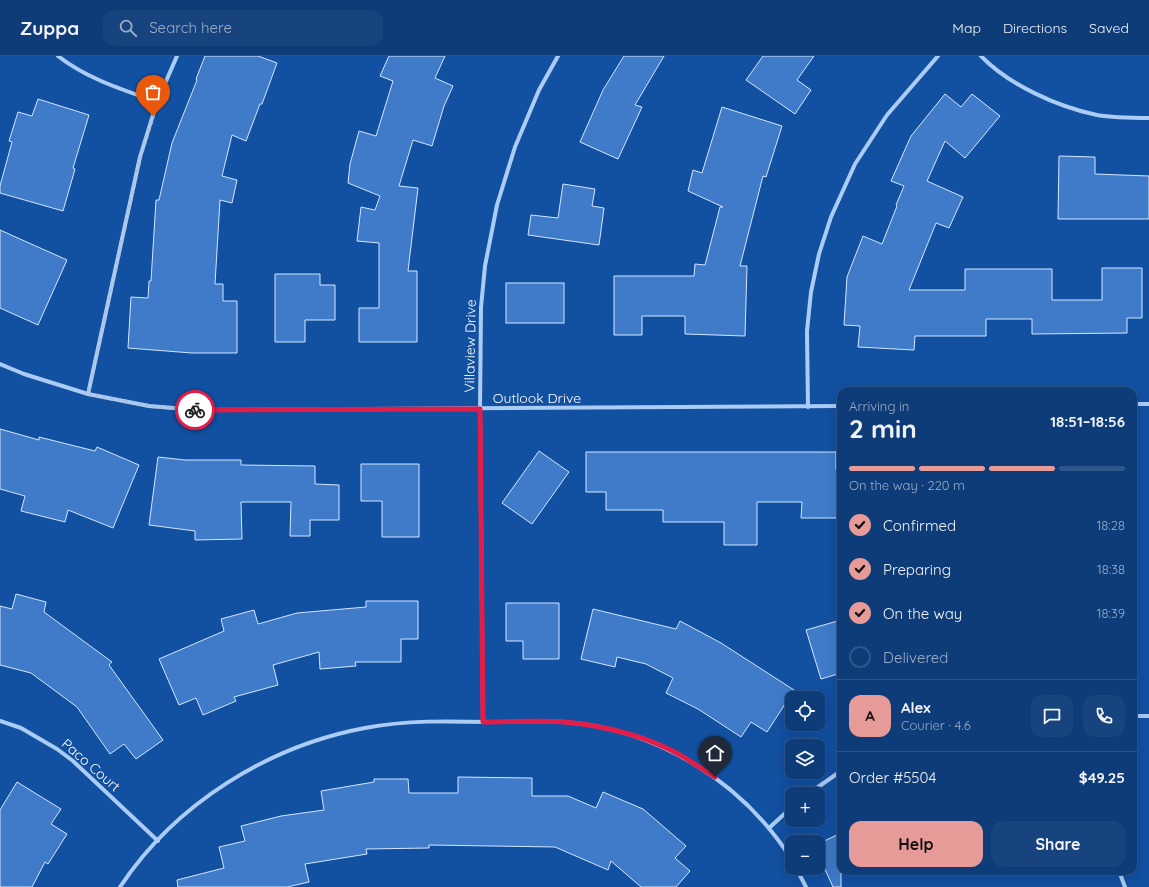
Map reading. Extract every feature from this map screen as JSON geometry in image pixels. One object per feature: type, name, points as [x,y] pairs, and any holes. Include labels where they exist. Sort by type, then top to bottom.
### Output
[{"type":"street","points":[[58,56],[64,61],[103,82],[157,102]]},
{"type":"street","points":[[88,394],[140,158],[157,102],[177,56]]},
{"type":"street","name":"Villaview Drive","points":[[483,722],[480,409],[481,307],[485,266],[497,205],[515,147],[539,90],[558,56]]},
{"type":"street","points":[[808,407],[807,331],[811,292],[819,254],[831,217],[855,164],[887,115],[938,56]]},
{"type":"street","points":[[981,56],[986,62],[1020,86],[1039,96],[1077,110],[1097,115],[1118,118],[1149,118]]},
{"type":"street","name":"Outlook Drive","points":[[0,364],[24,374],[88,394],[149,406],[198,410],[837,406]]},
{"type":"street","points":[[1137,404],[1149,404]]},
{"type":"street","points":[[1137,716],[1149,716]]},
{"type":"street","name":"Paco Court","points":[[0,721],[21,728],[57,748],[73,761],[158,841]]},
{"type":"street","points":[[120,887],[158,841],[188,812],[220,788],[254,767],[290,750],[327,737],[366,728],[405,723],[564,722],[604,728],[644,739],[680,755],[715,777],[746,803],[769,828],[785,850]]},
{"type":"street","points":[[818,787],[837,774]]},
{"type":"street","points":[[769,828],[785,813]]},
{"type":"street","points":[[800,875],[806,887]]},
{"type":"street","points":[[1120,875],[1125,887]]},
{"type":"building","points":[[205,56],[258,56],[277,63],[262,104],[260,104],[246,141],[232,135],[222,176],[237,180],[232,203],[220,200],[215,284],[223,284],[223,301],[237,301],[237,353],[192,353],[128,348],[131,297],[148,298],[149,281],[151,281],[156,200],[159,200],[172,143]]},
{"type":"building","points":[[389,56],[445,56],[435,78],[453,86],[444,106],[432,146],[413,140],[399,186],[418,188],[408,271],[417,271],[417,342],[359,342],[359,308],[379,308],[379,243],[357,241],[361,207],[375,210],[380,196],[348,183],[350,164],[359,131],[376,136],[393,81],[380,76]]},
{"type":"building","points":[[624,56],[664,56],[635,105],[642,107],[618,159],[580,142],[603,90]]},
{"type":"building","points":[[763,56],[814,56],[797,80],[811,90],[795,114],[746,80]]},
{"type":"building","points":[[945,94],[961,107],[972,94],[1000,116],[965,158],[945,141],[927,181],[963,197],[949,228],[936,223],[909,290],[965,290],[965,269],[1052,269],[1052,300],[1102,300],[1102,268],[1142,268],[1142,318],[1127,318],[1127,333],[1032,334],[1032,319],[986,319],[986,336],[915,336],[914,350],[858,347],[860,326],[844,325],[847,277],[863,236],[882,244],[904,186],[891,181],[911,136]]},
{"type":"building","points":[[38,99],[89,115],[73,168],[75,169],[63,211],[0,193],[0,186],[12,142],[9,141],[18,112],[32,116]]},
{"type":"building","points":[[722,107],[782,126],[766,177],[763,176],[740,266],[747,266],[745,336],[685,334],[685,316],[642,316],[642,335],[614,335],[614,276],[694,276],[695,264],[705,265],[720,207],[723,207],[688,191],[693,170],[702,173]]},
{"type":"building","points":[[1059,156],[1095,157],[1095,174],[1149,176],[1149,219],[1058,219]]},
{"type":"building","points":[[563,184],[595,189],[592,206],[604,208],[599,245],[528,235],[531,215],[558,218]]},
{"type":"building","points":[[0,230],[67,260],[38,325],[0,308]]},
{"type":"building","points":[[275,274],[320,274],[320,285],[335,285],[335,320],[305,320],[305,342],[275,342]]},
{"type":"building","points":[[506,283],[564,283],[564,323],[506,323]]},
{"type":"building","points":[[0,429],[39,440],[39,437],[95,451],[97,447],[139,465],[113,528],[68,510],[65,522],[21,511],[25,496],[0,489]]},
{"type":"building","points":[[539,451],[569,472],[532,524],[502,503]]},
{"type":"building","points":[[586,452],[836,452],[837,518],[801,518],[802,502],[757,502],[757,545],[724,545],[724,522],[663,522],[663,510],[606,510],[606,492],[586,492]]},
{"type":"building","points":[[158,457],[185,460],[241,460],[241,465],[315,466],[315,484],[339,485],[339,520],[310,520],[310,536],[290,536],[291,502],[241,502],[242,539],[195,540],[195,531],[149,525]]},
{"type":"building","points":[[361,464],[419,464],[419,537],[382,537],[382,501],[361,501]]},
{"type":"building","points":[[16,594],[46,602],[44,612],[112,662],[109,665],[163,740],[136,759],[124,744],[110,754],[77,707],[31,673],[0,665],[0,606],[12,609]]},
{"type":"building","points":[[366,601],[418,601],[418,639],[401,639],[401,662],[355,662],[356,666],[320,669],[319,652],[273,665],[278,685],[234,697],[236,701],[203,715],[196,698],[179,705],[159,659],[224,631],[221,619],[254,610],[258,624],[297,613],[366,607]]},
{"type":"building","points":[[506,603],[559,603],[559,659],[523,659],[523,641],[506,641]]},
{"type":"building","points":[[593,609],[676,629],[680,621],[721,643],[794,690],[785,691],[785,704],[767,732],[751,722],[741,737],[698,709],[666,693],[673,678],[646,664],[617,657],[615,667],[581,659]]},
{"type":"building","points":[[837,621],[837,674],[821,679],[806,630]]},
{"type":"building","points":[[458,777],[532,778],[532,796],[568,796],[596,808],[603,792],[643,809],[686,846],[675,858],[690,871],[676,887],[641,887],[611,861],[608,870],[555,847],[429,845],[429,848],[366,849],[367,854],[305,864],[309,882],[287,887],[178,887],[177,880],[224,868],[219,847],[245,841],[241,826],[281,816],[324,810],[321,791],[374,782],[374,779],[408,779],[409,793],[458,793]]},
{"type":"building","points":[[17,782],[61,809],[51,824],[67,834],[48,864],[45,862],[32,887],[0,887],[0,810]]},
{"type":"building","points":[[837,835],[837,875],[841,875],[841,887],[833,887],[825,869],[825,841]]},
{"type":"way so far","points":[[153,116],[140,158],[88,394],[149,406],[195,410]]},
{"type":"route","points":[[195,410],[262,411],[480,409],[483,722],[564,722],[604,728],[644,739],[656,744],[680,755],[715,777]]}]
